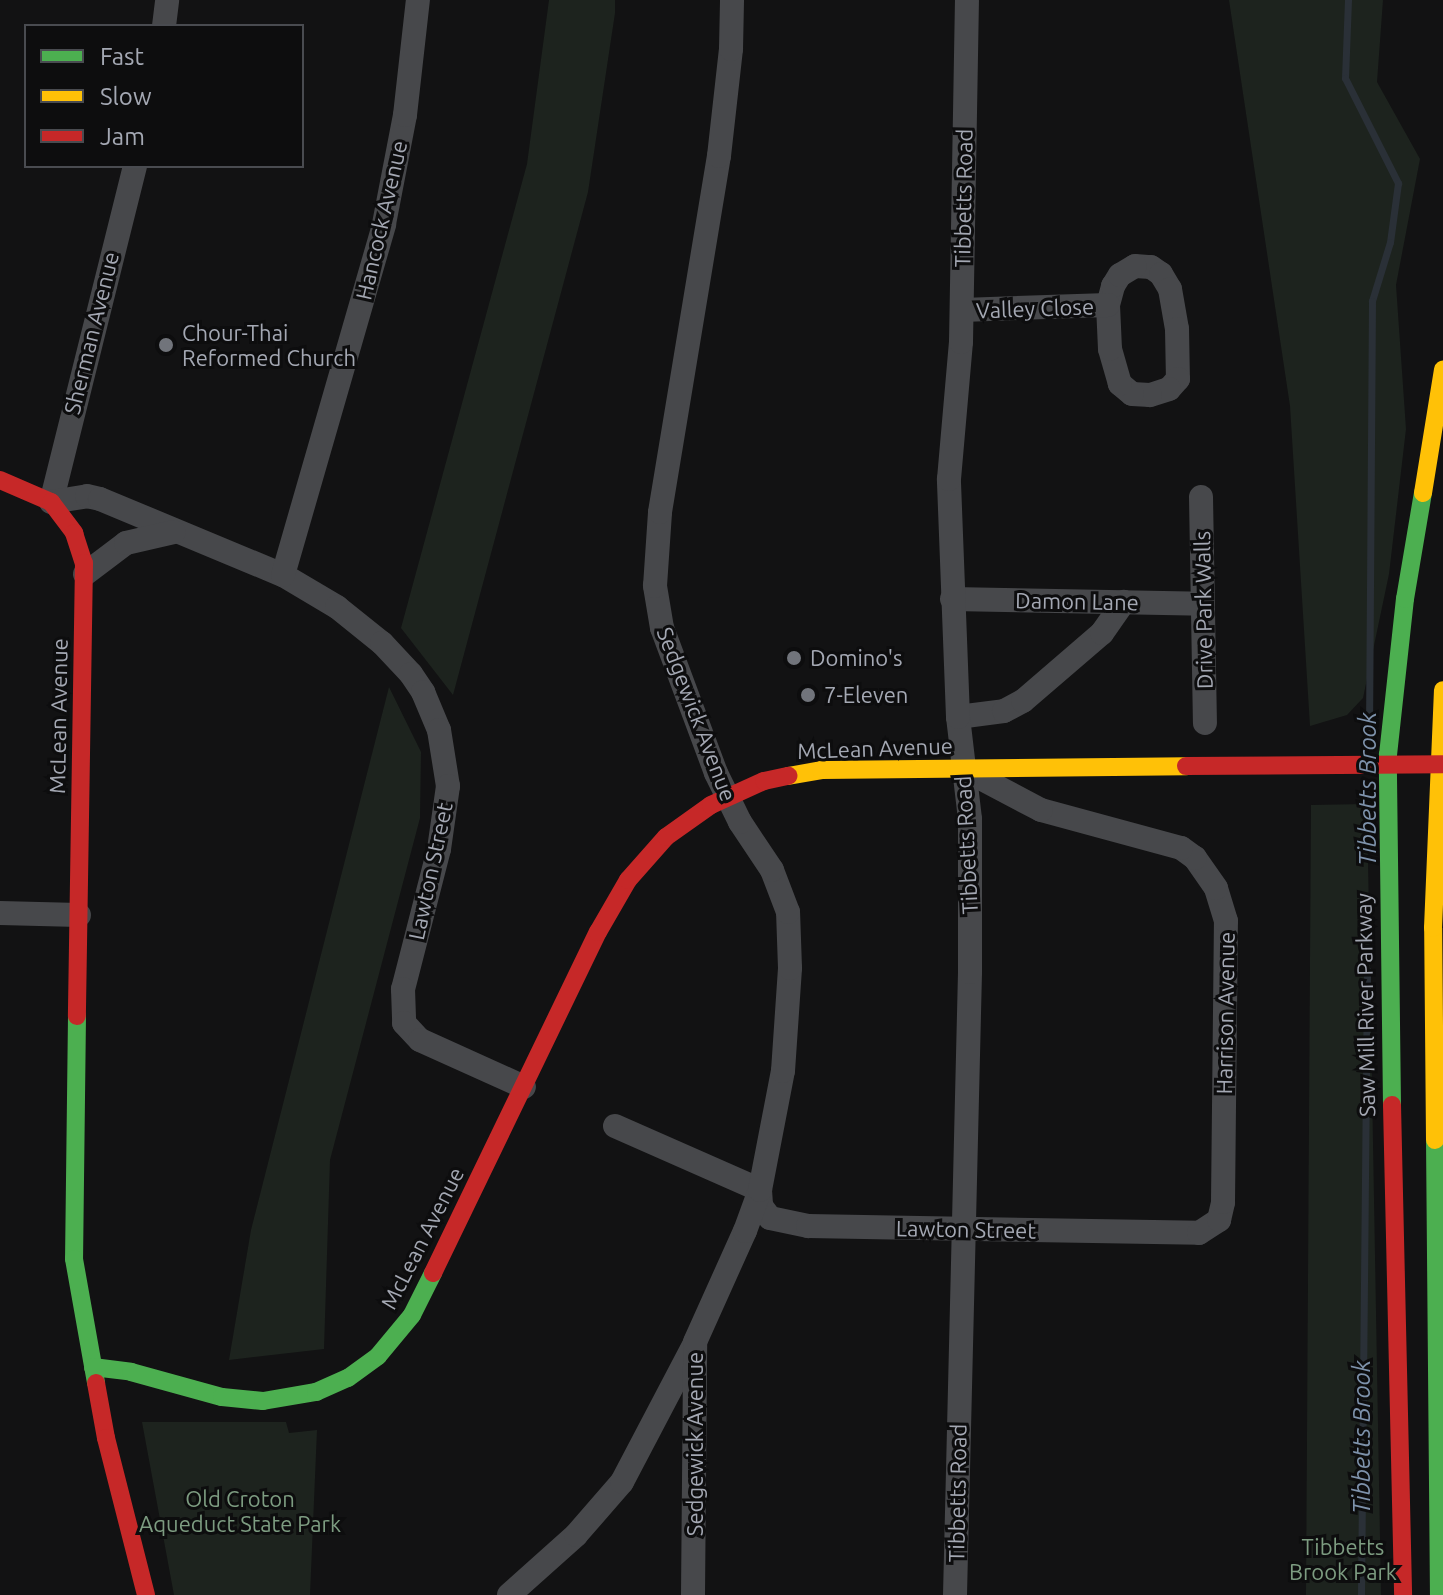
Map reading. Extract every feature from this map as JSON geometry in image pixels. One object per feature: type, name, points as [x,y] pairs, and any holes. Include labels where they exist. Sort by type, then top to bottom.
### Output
[{"type":"main road","name":"Saw Mill River Parkway","points":[[1403,1595],[1388,946],[1388,755],[1404,612],[1443,370]]},
{"type":"main road","points":[[0,480],[51,502]]},
{"type":"main road","name":"McLean Avenue","points":[[51,502],[78,542],[85,574],[73,1241],[76,1285],[93,1367],[131,1372],[222,1397],[263,1401],[316,1392],[348,1378],[378,1356],[412,1315],[598,932],[628,880],[682,824],[726,796],[764,781],[811,771],[1443,764]]},
{"type":"main road","points":[[1439,1595],[1434,873],[1443,690]]},
{"type":"main road","points":[[93,1367],[116,1480],[146,1595]]},
{"type":"main road","points":[[1437,1413],[1443,1391]]},
{"type":"street","points":[[164,24],[167,0]]},
{"type":"street","name":"Hancock Avenue","points":[[283,575],[384,224],[405,115],[418,0]]},
{"type":"street","name":"Sedgewick Avenue","points":[[693,1595],[695,1342],[760,1190],[783,1071],[790,968],[788,912],[772,870],[726,796],[662,628],[655,586],[660,512],[719,156],[731,49],[732,0]]},
{"type":"street","name":"Tibbetts Road","points":[[955,1595],[970,972],[970,819],[958,717],[949,479],[962,310],[967,0]]},
{"type":"street","name":"Sherman Avenue","points":[[51,502],[134,168]]},
{"type":"street","name":"Valley Close","points":[[1135,266],[1151,267],[1161,274],[1170,289],[1180,359],[1178,379],[1169,389],[1150,395],[1132,394],[1120,384],[1112,366],[1108,305],[1113,286],[1127,270],[1135,266]]},
{"type":"street","name":"Valley Close","points":[[962,310],[1108,305]]},
{"type":"street","name":"Lawton Street","points":[[51,502],[87,496],[100,499],[283,575],[337,607],[396,657],[423,692],[439,730],[447,767],[447,807],[403,989],[404,1023],[420,1040],[524,1087]]},
{"type":"street","name":"Drive Park Walls","points":[[1201,497],[1205,723]]},
{"type":"street","points":[[85,574],[126,543],[144,536],[176,532]]},
{"type":"street","name":"Damon Lane","points":[[952,599],[1203,604]]},
{"type":"street","points":[[958,717],[1004,711],[1023,701],[1102,633],[1124,602]]},
{"type":"street","name":"Harrison Avenue","points":[[963,768],[1041,810],[1181,848],[1195,858],[1216,888],[1226,921],[1223,1202],[1219,1220],[1208,1230]]},
{"type":"street","points":[[0,913],[79,915]]},
{"type":"street","points":[[615,1126],[760,1190]]},
{"type":"street","name":"Lawton Street","points":[[760,1190],[761,1206],[778,1222],[1199,1233],[1208,1230]]},
{"type":"street","points":[[509,1595],[576,1535],[622,1482],[695,1342]]},
{"type":"green space","points":[[549,0],[615,0],[615,13],[588,192],[453,695],[401,628],[527,164]]},
{"type":"green space","points":[[1229,0],[1383,0],[1377,82],[1420,159],[1396,285],[1406,429],[1389,574],[1363,698],[1347,715],[1310,726],[1290,406]]},
{"type":"green space","points":[[389,687],[421,752],[420,818],[330,1160],[324,1349],[229,1360],[251,1230]]},
{"type":"green space","name":"Tibbetts Brook Park","points":[[1367,804],[1381,1595],[1306,1595],[1311,805]]},
{"type":"green space","name":"Old Croton Aqueduct State Park","points":[[142,1422],[286,1422],[289,1433],[317,1430],[310,1595],[174,1595]]},
{"type":"waterway","name":"Tibbetts Brook","points":[[1348,0],[1345,78],[1398,183],[1390,242],[1372,301],[1369,734]]},
{"type":"waterway","name":"Tibbetts Brook","points":[[1361,1595],[1367,970]]},
{"type":"traffic: fast","points":[[1392,1105],[1388,755],[1405,599],[1423,493]]},
{"type":"traffic: fast","points":[[77,1016],[74,1259],[96,1383]]},
{"type":"traffic: fast","points":[[1435,1140],[1439,1595]]},
{"type":"traffic: fast","points":[[93,1367],[131,1372],[222,1397],[263,1401],[316,1392],[348,1378],[378,1356],[412,1315],[433,1273]]},
{"type":"traffic: slow","points":[[1423,493],[1443,370]]},
{"type":"traffic: slow","points":[[1435,1140],[1433,928],[1443,690]]},
{"type":"traffic: slow","points":[[788,776],[821,770],[1186,766]]},
{"type":"traffic: jam","points":[[0,480],[51,502],[74,533],[84,563],[77,1016]]},
{"type":"traffic: jam","points":[[1186,766],[1443,764]]},
{"type":"traffic: jam","points":[[433,1273],[598,932],[628,880],[666,837],[711,805],[764,781],[788,776]]},
{"type":"traffic: jam","points":[[1392,1105],[1403,1595]]},
{"type":"traffic: jam","points":[[96,1383],[106,1438],[146,1595]]},
{"type":"place","name":"Chour-Thai Reformed Church","points":[[166,345]]},
{"type":"place","name":"Domino's","points":[[794,658]]},
{"type":"place","name":"7-Eleven","points":[[808,695]]}]
